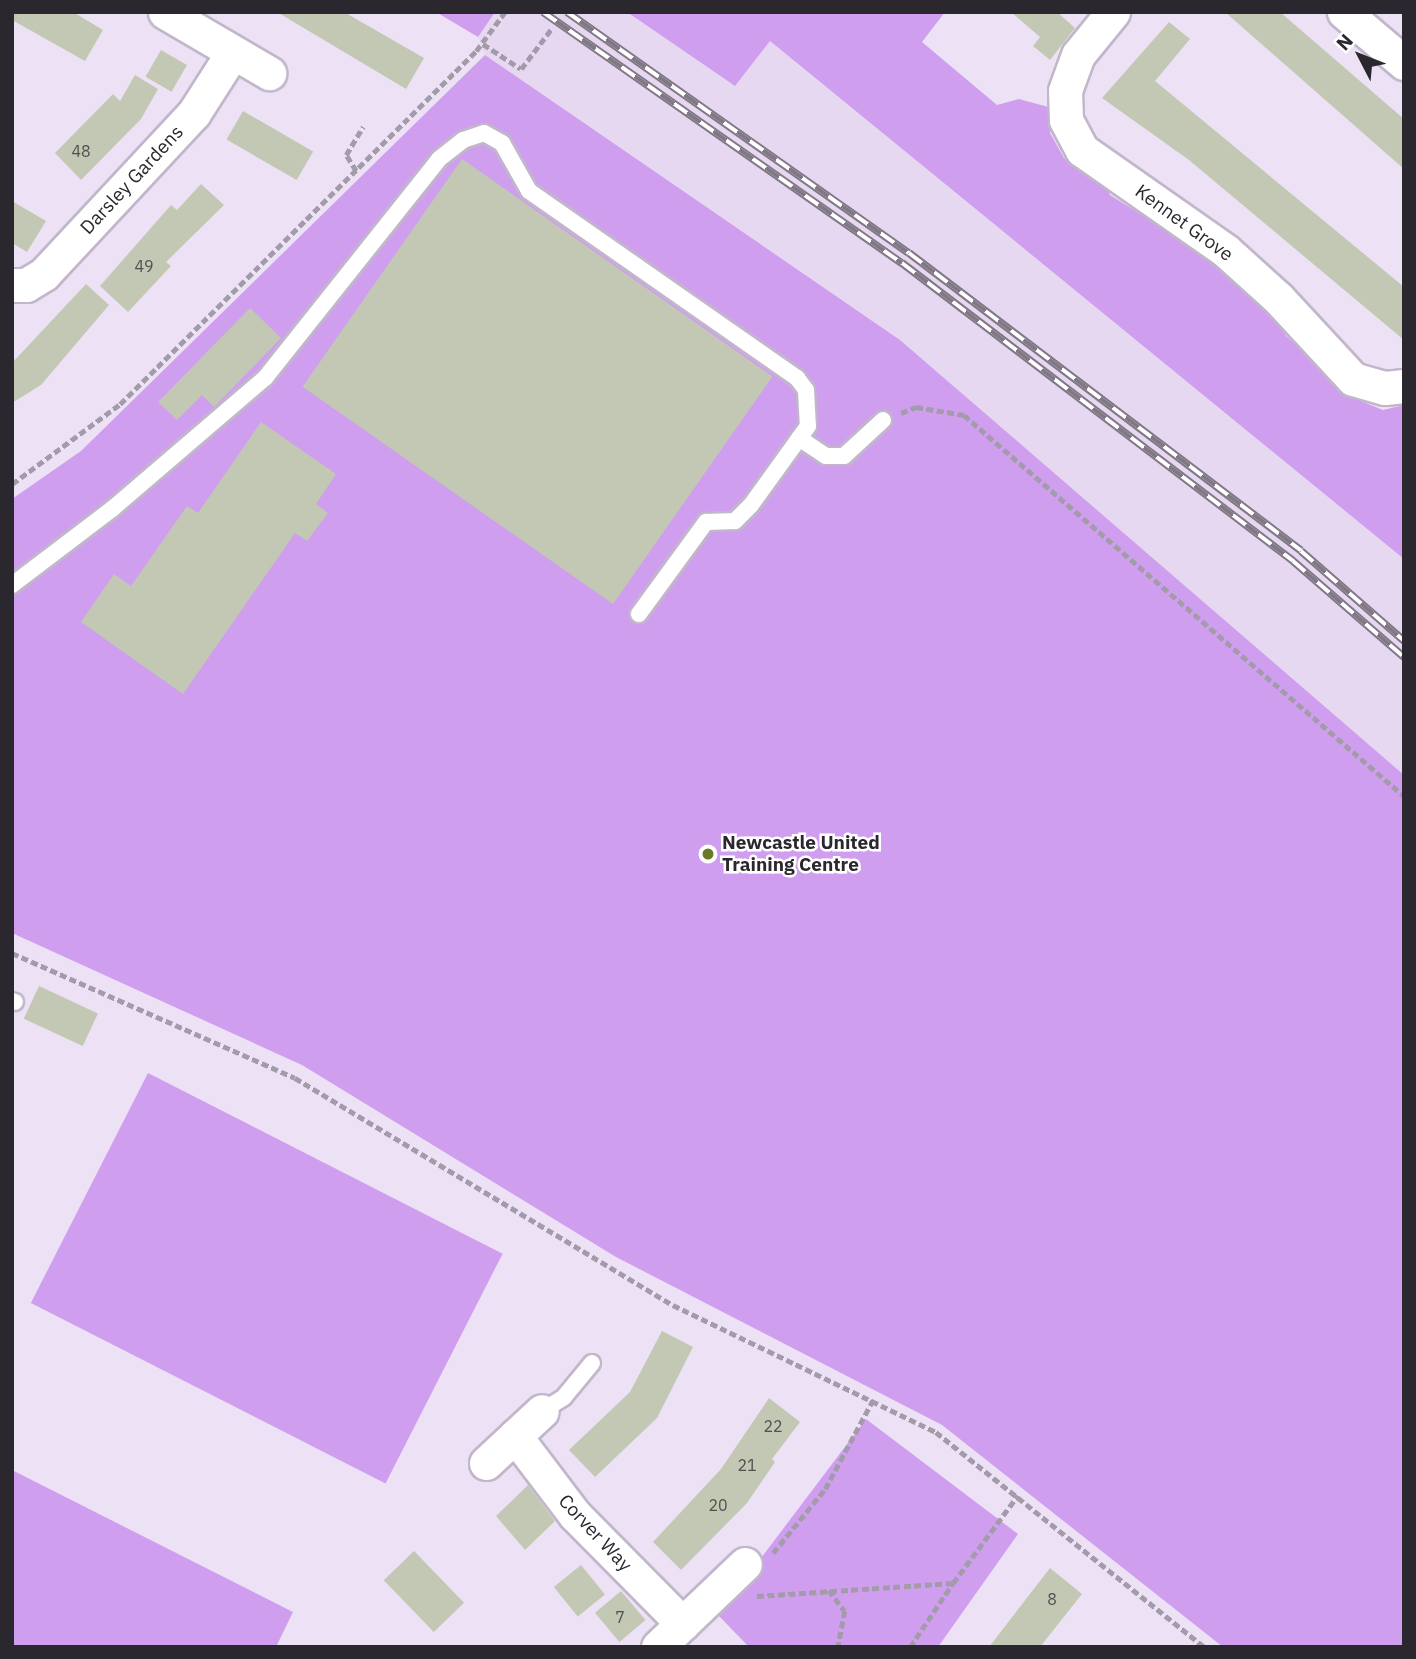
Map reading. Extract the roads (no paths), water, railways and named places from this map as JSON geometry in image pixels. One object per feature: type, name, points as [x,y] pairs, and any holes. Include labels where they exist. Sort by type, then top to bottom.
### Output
[{"type":"street","points":[[165,12],[269,73]]},
{"type":"street","name":"Kennet Grove","points":[[1113,12],[1078,55],[1065,91],[1066,120],[1082,150],[1226,251],[1278,298],[1353,379],[1385,388],[1404,386]]},
{"type":"street","points":[[1344,12],[1404,63]]},
{"type":"street","name":"Darsley Gardens","points":[[12,285],[35,281],[53,265],[194,113],[233,52]]},
{"type":"street","points":[[486,1463],[542,1411]]},
{"type":"street","name":"Corver Way","points":[[515,1436],[575,1515],[683,1624]]},
{"type":"street","points":[[658,1647],[756,1563]]},
{"type":"lane","points":[[12,585],[112,509],[265,378],[439,159],[474,135],[484,134],[502,143],[529,191],[797,378],[810,407],[808,426],[735,521],[706,522],[639,614]]},
{"type":"lane","points":[[799,438],[826,456],[844,456],[883,420]]},
{"type":"lane","points":[[542,1411],[564,1398],[592,1363]]},
{"type":"railway","points":[[543,12],[902,263],[1293,561],[1404,657]]},
{"type":"railway","points":[[567,12],[909,253],[1301,551],[1404,641]]},
{"type":"place","name":"Newcastle United Training Centre","points":[[708,854]]}]
